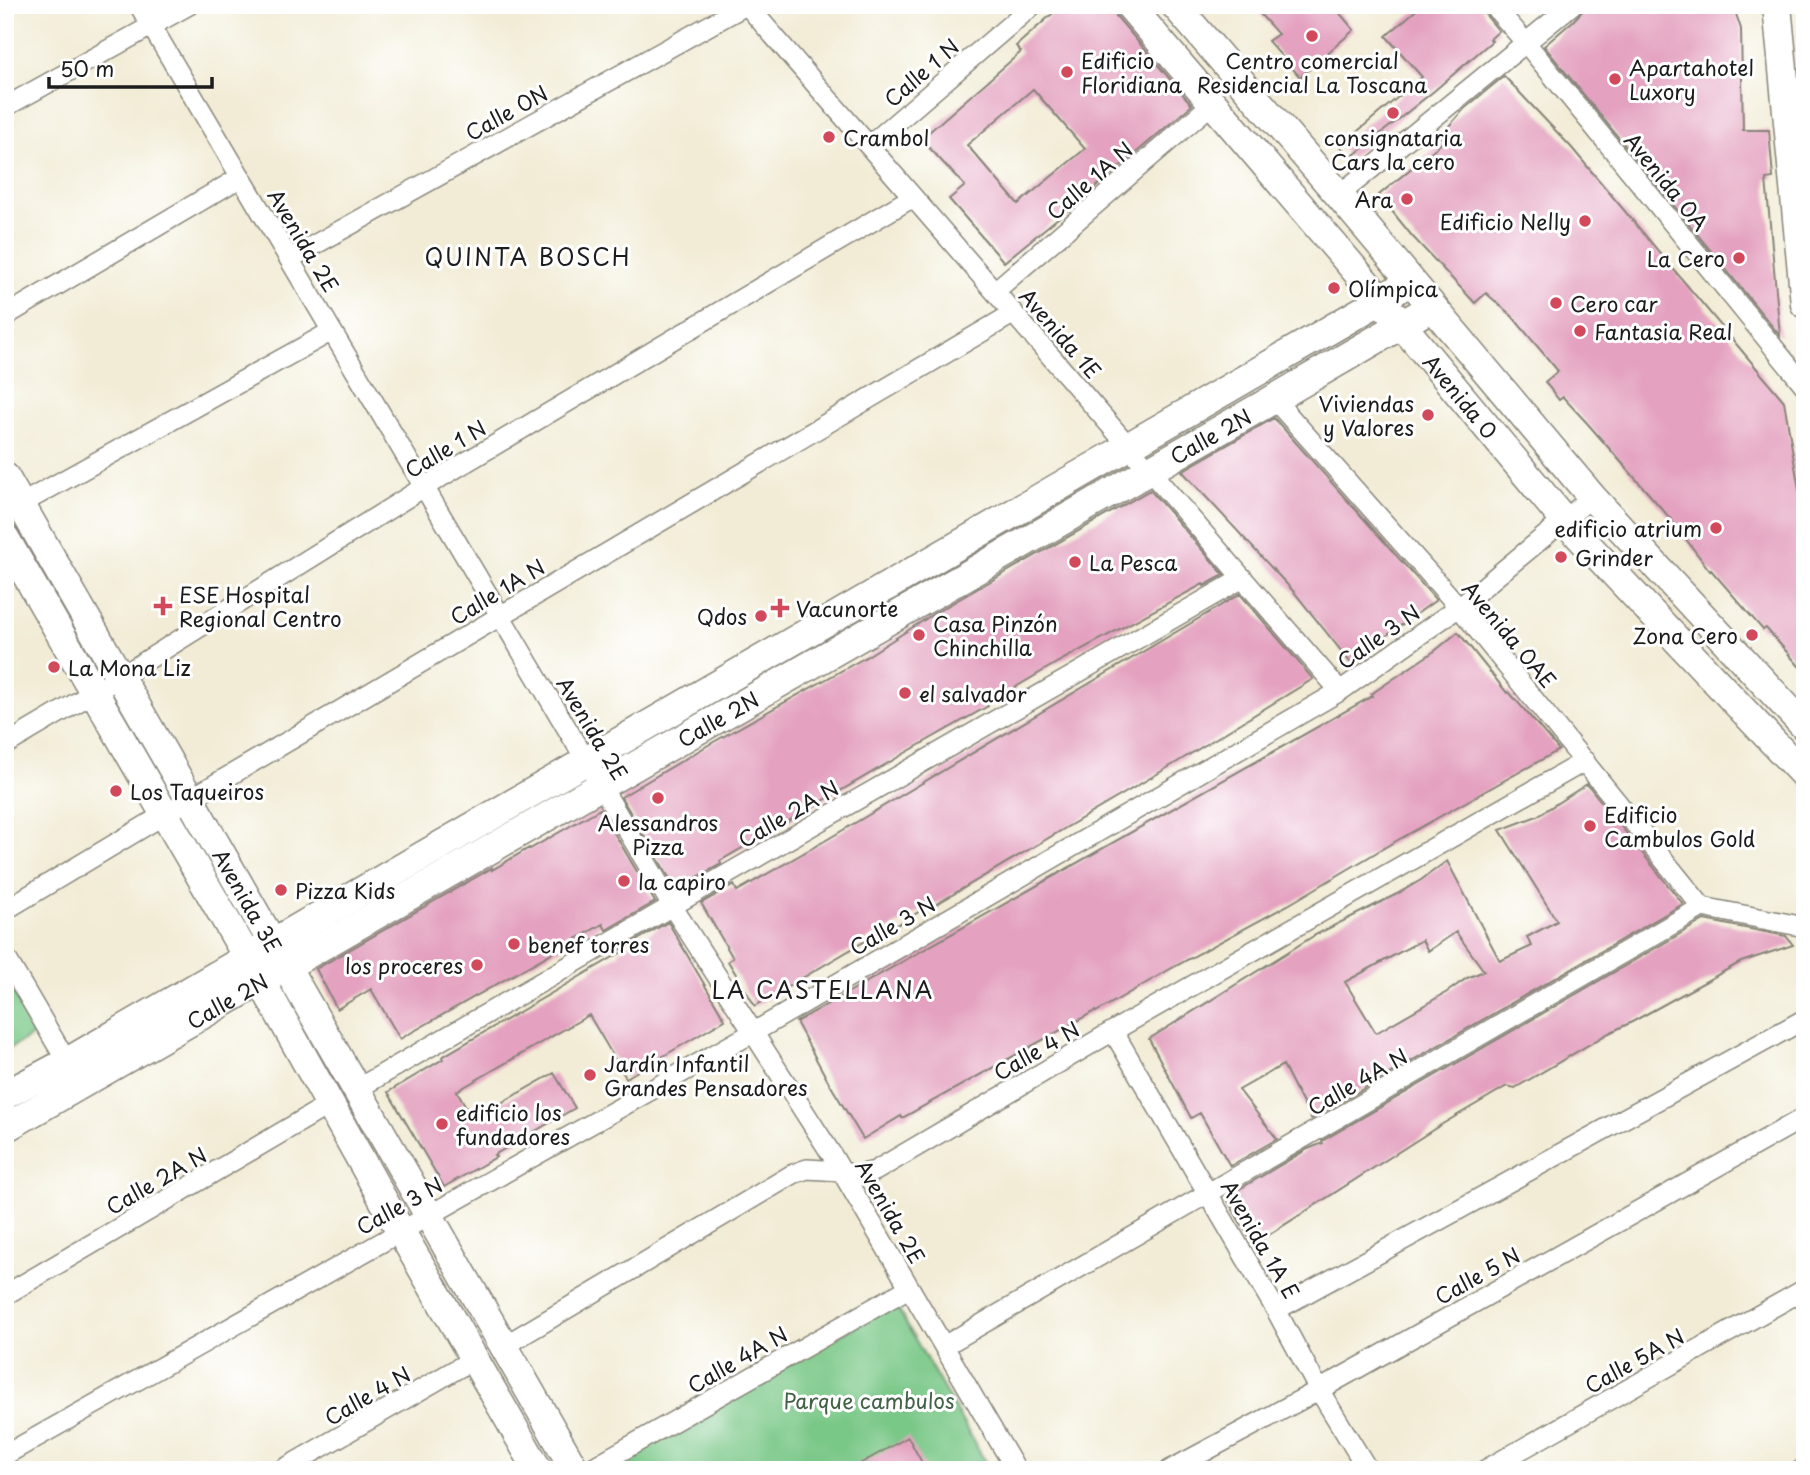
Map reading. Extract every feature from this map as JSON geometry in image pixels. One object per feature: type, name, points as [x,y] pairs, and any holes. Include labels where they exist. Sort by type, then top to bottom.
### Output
[{"type":"street","name":"Avenida 2E","points":[[139,5],[672,905],[841,1171],[1016,1470]]},
{"type":"street","points":[[5,107],[189,5]]},
{"type":"street","name":"Avenida 1E","points":[[746,5],[1340,691]]},
{"type":"street","name":"Calle 0N","points":[[289,259],[746,5]]},
{"type":"street","name":"Calle 1 N","points":[[869,146],[1033,5]]},
{"type":"street","name":"Avenida 0","points":[[1129,5],[1381,300],[1564,520],[1805,776]]},
{"type":"street","name":"Avenida 0","points":[[1175,5],[1339,195],[1592,497],[1805,727]]},
{"type":"street","name":"Avenida 0A","points":[[1493,5],[1805,386]]},
{"type":"street","points":[[1339,195],[1572,5]]},
{"type":"street","points":[[1777,5],[1805,304]]},
{"type":"street","name":"Calle 1A N","points":[[995,291],[1213,103]]},
{"type":"street","points":[[5,316],[241,177]]},
{"type":"street","name":"Calle 1 N","points":[[5,745],[120,677],[424,487],[913,197]]},
{"type":"street","name":"Calle 2N","points":[[279,955],[586,761],[1410,281]]},
{"type":"street","name":"Calle 2N","points":[[5,1095],[254,969],[601,786],[1432,307]]},
{"type":"street","name":"Calle 1A N","points":[[5,910],[1014,313]]},
{"type":"street","points":[[21,504],[332,331]]},
{"type":"street","name":"Avenida 0AE","points":[[1274,399],[1459,607],[1702,907]]},
{"type":"street","name":"Avenida 3E","points":[[5,477],[575,1470]]},
{"type":"street","name":"Calle 3 N","points":[[5,1455],[754,1032],[1340,691],[1459,607],[1592,497]]},
{"type":"street","name":"Avenida 3E","points":[[5,538],[12,566],[94,693],[538,1470]]},
{"type":"street","name":"Calle 2A N","points":[[357,1089],[1242,578]]},
{"type":"street","name":"Calle 4 N","points":[[504,1346],[793,1174],[807,1169],[841,1171],[856,1176],[876,1171],[1113,1031],[1585,761]]},
{"type":"street","points":[[1702,907],[1805,927]]},
{"type":"street","name":"Calle 4A N","points":[[944,1346],[1702,907]]},
{"type":"street","points":[[5,956],[67,1062]]},
{"type":"street","name":"Calle 2N","points":[[5,1128],[254,969]]},
{"type":"street","points":[[1276,1310],[1805,1019]]},
{"type":"street","name":"Avenida 1A E","points":[[1113,1031],[1276,1310],[1319,1390],[1368,1470]]},
{"type":"street","name":"Calle 2A N","points":[[5,1295],[330,1104]]},
{"type":"street","name":"Calle 5 N","points":[[1170,1470],[1319,1390],[1805,1117]]},
{"type":"street","name":"Calle 4A N","points":[[588,1470],[909,1288]]},
{"type":"street","name":"Calle 5A N","points":[[1486,1470],[1805,1289]]},
{"type":"street","name":"Calle 4 N","points":[[282,1470],[474,1359]]},
{"type":"green space","points":[[14,993],[37,1033],[5,1051],[5,998]]},
{"type":"green space","name":"Parque cambulos","points":[[895,1304],[990,1470],[605,1470]]},
{"type":"building","points":[[1062,5],[1113,5],[1116,16],[1192,105],[1004,262],[949,199],[965,186],[921,139],[1021,52],[1016,46]],"holes":[[[1033,89],[1085,149],[1018,204],[967,145]]]},
{"type":"building","name":"Centro comercial Residencial La Toscana","points":[[1252,5],[1333,5],[1354,30],[1300,77],[1268,41],[1278,34]]},
{"type":"building","points":[[1422,5],[1481,5],[1499,31],[1490,39],[1492,41],[1434,91],[1350,158],[1340,146],[1422,77],[1386,36]]},
{"type":"building","points":[[1588,5],[1733,5],[1741,29],[1743,130],[1769,130],[1773,178],[1766,179],[1780,336],[1544,46]]},
{"type":"building","points":[[1504,76],[1571,147],[1784,401],[1805,525],[1805,673],[1766,628],[1763,630],[1710,571],[1669,517],[1587,423],[1563,397],[1559,400],[1545,382],[1558,371],[1512,316],[1486,293],[1475,303],[1412,236],[1379,195],[1444,141],[1440,136],[1464,109]]},
{"type":"building","points":[[1274,418],[1436,600],[1350,662],[1294,592],[1182,471]]},
{"type":"building","points":[[1150,490],[1224,575],[1058,662],[676,889],[621,797]]},
{"type":"building","points":[[1240,594],[1313,679],[928,909],[927,907],[885,932],[884,930],[755,1006],[728,961],[733,958],[701,903],[734,885],[737,891],[828,839]]},
{"type":"building","points":[[1458,632],[1507,693],[1509,692],[1559,750],[1288,905],[863,1139],[796,1022],[1372,696],[1371,694]]},
{"type":"building","points":[[1587,784],[1683,904],[1311,1119],[1283,1065],[1239,1090],[1277,1139],[1230,1166],[1200,1113],[1191,1118],[1149,1039],[1315,935],[1397,894],[1447,861],[1500,961],[1532,946],[1527,937],[1557,921],[1500,830],[1537,816]],"holes":[[[1456,932],[1484,971],[1467,978],[1376,1033],[1345,982],[1422,940],[1428,951]]]},
{"type":"building","points":[[600,809],[655,902],[606,930],[603,924],[400,1039],[371,989],[337,1009],[316,969]]},
{"type":"building","points":[[1704,920],[1786,936],[1793,945],[1741,962],[1609,1033],[1515,1088],[1507,1086],[1439,1126],[1253,1245],[1226,1197]]},
{"type":"building","points":[[668,922],[725,1020],[626,1078],[589,1015],[457,1091],[473,1119],[554,1073],[575,1108],[444,1187],[388,1092]]},
{"type":"building","points":[[908,1437],[926,1470],[849,1470]]},
{"type":"place","name":"Centro comercial Residencial La Toscana","points":[[1312,36]]},
{"type":"place","name":"Edificio Floridiana","points":[[1067,72]]},
{"type":"place","name":"Apartahotel Luxory","points":[[1615,79]]},
{"type":"place","name":"consignataria Cars la cero","points":[[1393,113]]},
{"type":"place","name":"Crambol","points":[[829,137]]},
{"type":"place","name":"Ara","points":[[1407,199]]},
{"type":"place","name":"Edificio Nelly","points":[[1585,221]]},
{"type":"place","name":"La Cero","points":[[1739,258]]},
{"type":"place","name":"Olímpica","points":[[1334,288]]},
{"type":"place","name":"Cero car","points":[[1556,303]]},
{"type":"place","name":"Fantasia Real","points":[[1580,331]]},
{"type":"place","name":"Viviendas y Valores","points":[[1428,415]]},
{"type":"place","name":"edificio atrium","points":[[1716,528]]},
{"type":"place","name":"Grinder","points":[[1561,557]]},
{"type":"place","name":"La Pesca","points":[[1075,562]]},
{"type":"place","name":"ESE Hospital Regional Centro","points":[[163,606]]},
{"type":"place","name":"Vacunorte","points":[[780,608]]},
{"type":"place","name":"Qdos","points":[[761,616]]},
{"type":"place","name":"Casa Pinzón Chinchilla","points":[[919,635]]},
{"type":"place","name":"Zona Cero","points":[[1752,635]]},
{"type":"place","name":"La Mona Liz","points":[[54,667]]},
{"type":"place","name":"el salvador","points":[[905,693]]},
{"type":"place","name":"Los Taqueiros","points":[[116,791]]},
{"type":"place","name":"Alessandros Pizza","points":[[658,798]]},
{"type":"place","name":"Edificio Cambulos Gold","points":[[1590,826]]},
{"type":"place","name":"la capiro","points":[[624,881]]},
{"type":"place","name":"Pizza Kids","points":[[281,890]]},
{"type":"place","name":"benef torres","points":[[514,944]]},
{"type":"place","name":"los proceres","points":[[477,965]]},
{"type":"place","name":"Jardín Infantil Grandes Pensadores","points":[[590,1075]]},
{"type":"place","name":"edificio los fundadores","points":[[442,1124]]},
{"type":"district","name":"QUINTA BOSCH","points":[[528,256]]},
{"type":"district","name":"LA CASTELLANA","points":[[823,989]]}]
